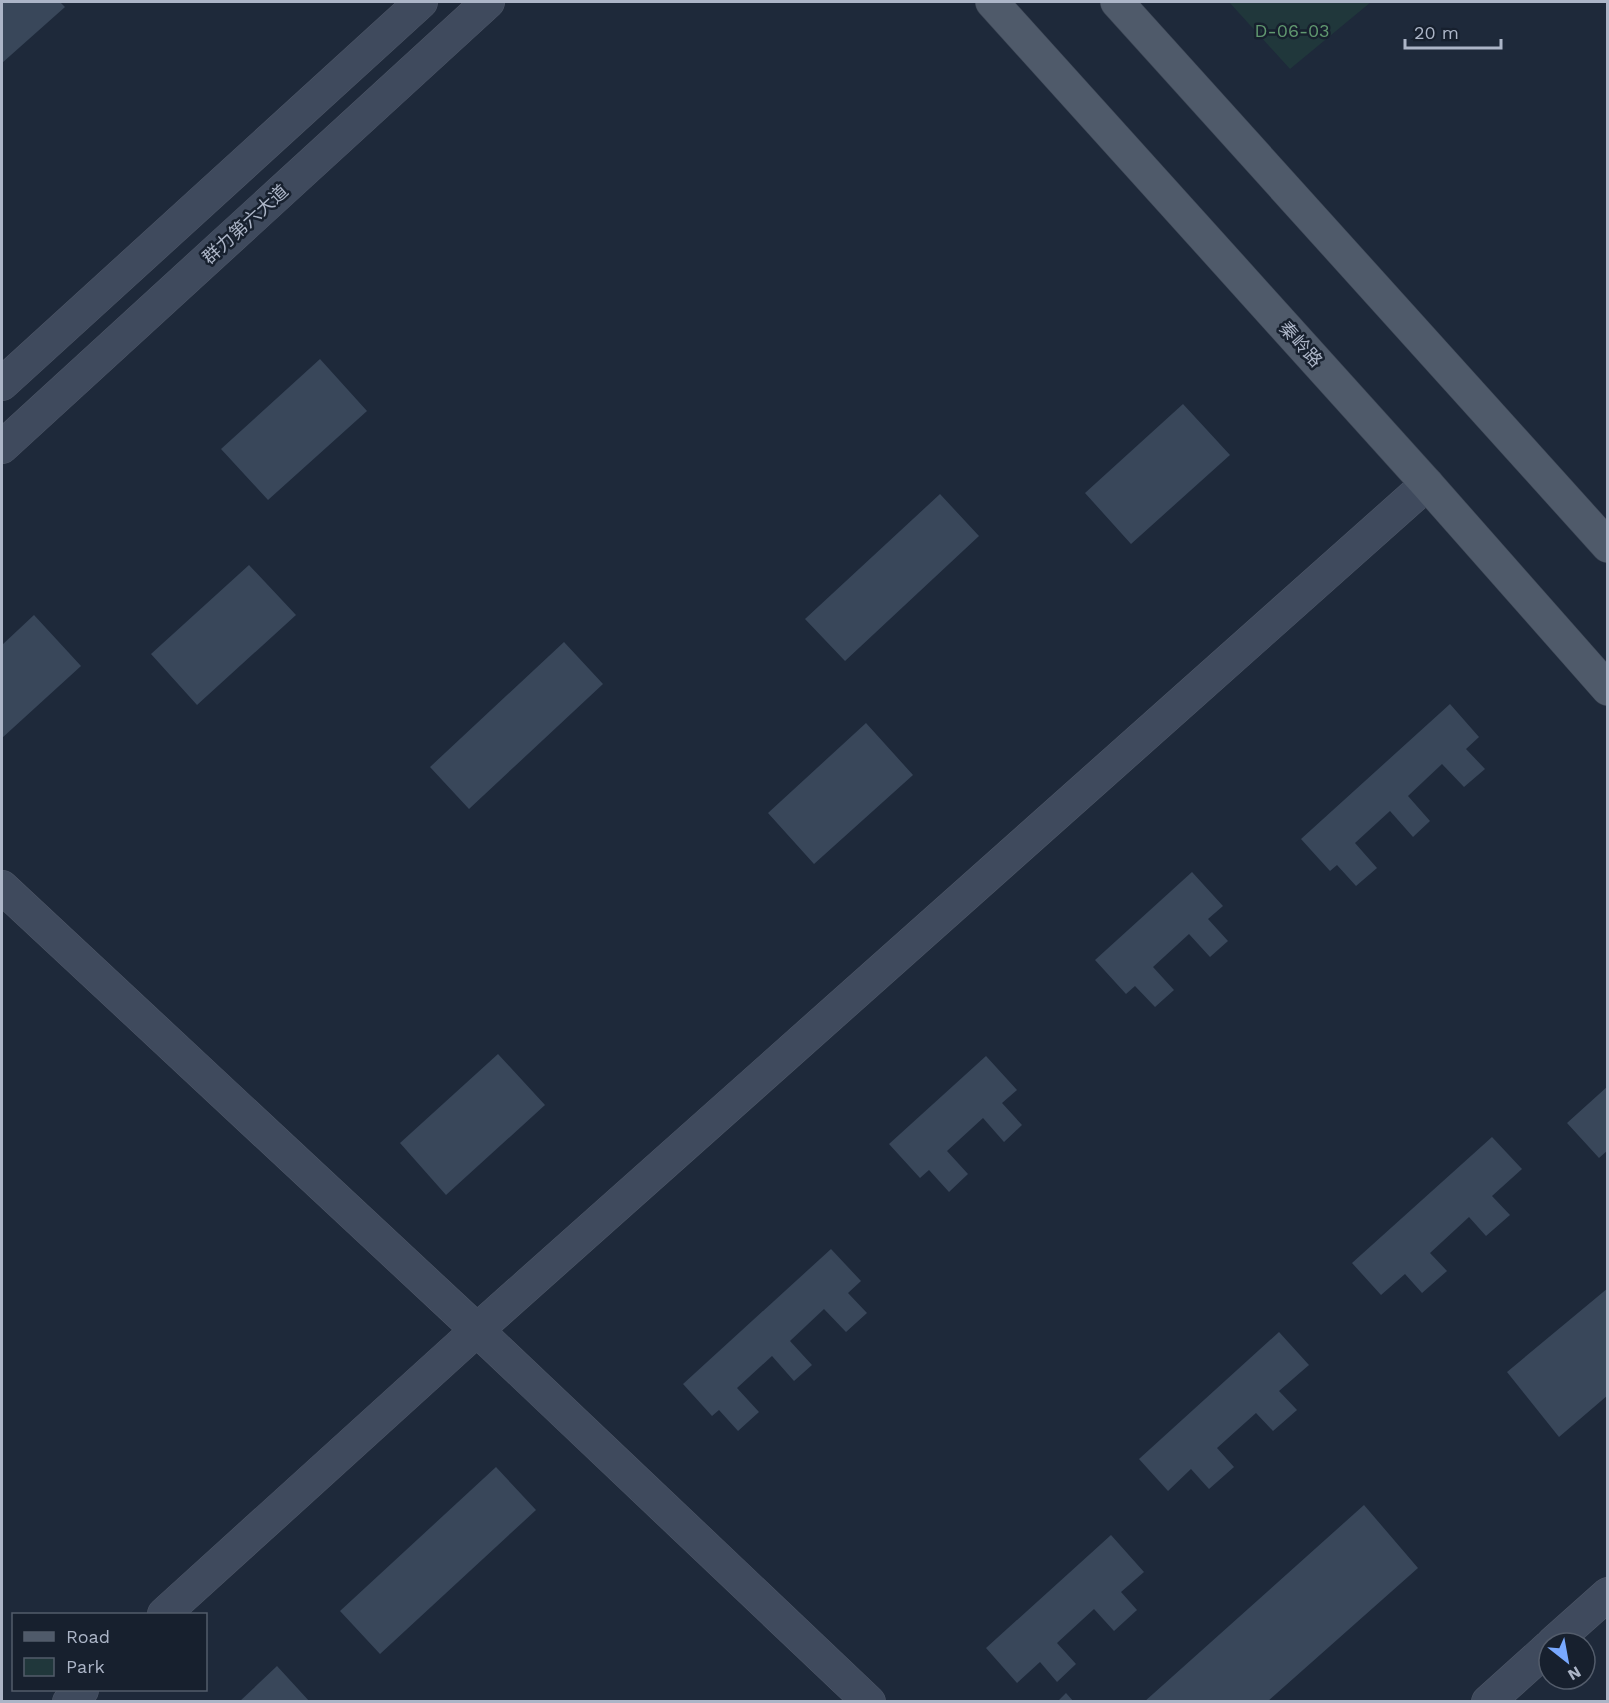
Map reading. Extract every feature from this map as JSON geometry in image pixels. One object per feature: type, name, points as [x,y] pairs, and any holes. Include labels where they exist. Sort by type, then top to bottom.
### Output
[{"type":"main road","name":"秦岭路","points":[[992,2],[1427,484],[1608,689]]},
{"type":"main road","points":[[1117,2],[1608,546]]},
{"type":"street","points":[[2,384],[421,2]]},
{"type":"street","name":"群力第六大道","points":[[2,447],[488,2]]},
{"type":"street","points":[[165,1613],[477,1330],[1427,484]]},
{"type":"street","points":[[2,887],[477,1330],[869,1701]]},
{"type":"street","points":[[1566,1631],[1608,1594]]},
{"type":"street","points":[[1488,1701],[1537,1658]]},
{"type":"green space","name":"D-06-03","points":[[1229,2],[1371,2],[1290,69]]},
{"type":"building","points":[[2,2],[60,2],[65,7],[2,63]]},
{"type":"building","points":[[320,359],[367,411],[268,500],[221,449]]},
{"type":"building","points":[[1183,404],[1230,455],[1131,544],[1085,493]]},
{"type":"building","points":[[940,494],[979,536],[845,661],[805,619]]},
{"type":"building","points":[[249,565],[296,615],[197,705],[151,654]]},
{"type":"building","points":[[34,615],[81,666],[2,738],[2,645]]},
{"type":"building","points":[[564,642],[603,684],[469,809],[430,767]]},
{"type":"building","points":[[1450,704],[1479,737],[1466,749],[1485,769],[1464,787],[1442,764],[1408,796],[1430,821],[1413,837],[1390,811],[1355,843],[1377,868],[1356,886],[1337,865],[1330,871],[1301,839]]},
{"type":"building","points":[[866,723],[913,775],[814,864],[768,813]]},
{"type":"building","points":[[1192,872],[1223,906],[1208,919],[1228,941],[1210,957],[1189,934],[1153,967],[1174,990],[1155,1007],[1135,986],[1126,994],[1095,960]]},
{"type":"building","points":[[498,1054],[545,1105],[446,1195],[400,1143]]},
{"type":"building","points":[[986,1056],[1017,1090],[1002,1103],[1022,1125],[1004,1142],[983,1118],[947,1151],[968,1174],[949,1192],[929,1170],[920,1178],[889,1144]]},
{"type":"building","points":[[1608,1086],[1608,1150],[1599,1158],[1567,1123]]},
{"type":"building","points":[[1492,1137],[1522,1169],[1492,1196],[1510,1215],[1486,1236],[1469,1217],[1430,1253],[1447,1271],[1422,1293],[1405,1274],[1381,1295],[1352,1263]]},
{"type":"building","points":[[831,1249],[861,1281],[848,1293],[867,1313],[846,1332],[824,1309],[790,1341],[812,1365],[794,1381],[772,1356],[737,1388],[759,1412],[738,1431],[719,1410],[712,1416],[683,1384]]},
{"type":"building","points":[[1608,1288],[1608,1395],[1559,1437],[1507,1372]]},
{"type":"building","points":[[1279,1332],[1309,1365],[1279,1391],[1297,1410],[1273,1431],[1256,1413],[1217,1448],[1234,1467],[1209,1489],[1191,1469],[1168,1491],[1139,1459]]},
{"type":"building","points":[[496,1467],[536,1510],[380,1654],[340,1611]]},
{"type":"building","points":[[1364,1505],[1418,1568],[1267,1702],[1144,1702]]},
{"type":"building","points":[[1111,1535],[1144,1572],[1121,1592],[1137,1610],[1114,1631],[1094,1609],[1057,1643],[1076,1664],[1057,1682],[1040,1662],[1017,1683],[986,1648]]},
{"type":"building","points":[[277,1666],[310,1702],[239,1702]]},
{"type":"building","points":[[1066,1693],[1074,1702],[1057,1702]]}]
